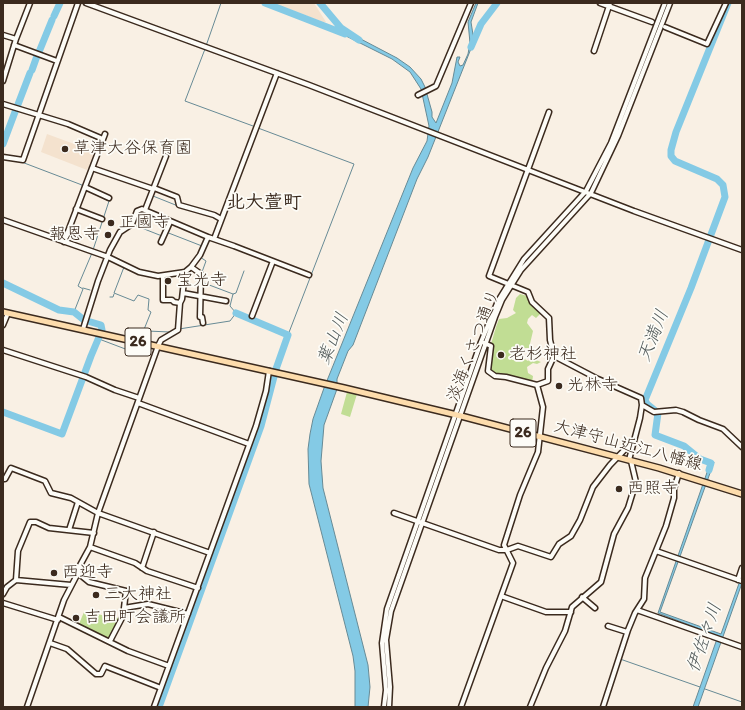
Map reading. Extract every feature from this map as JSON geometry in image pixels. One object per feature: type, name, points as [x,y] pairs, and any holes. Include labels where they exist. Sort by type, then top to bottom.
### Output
[{"type":"main road","name":"26","points":[[5,312],[273,372]]},
{"type":"main road","name":"大津守山近江八幡線","points":[[273,372],[455,414],[617,458],[679,473],[742,494]]},
{"type":"street","points":[[3,81],[16,39],[30,3]]},
{"type":"street","points":[[3,157],[22,160],[78,3]]},
{"type":"street","points":[[86,3],[277,73],[708,239],[742,250]]},
{"type":"street","points":[[418,95],[436,86],[471,3]]},
{"type":"street","points":[[600,3],[609,5],[652,22]]},
{"type":"street","name":"淡海くさつ通り","points":[[389,707],[390,686],[387,630],[391,611],[455,414],[483,342],[510,283],[524,259],[586,191],[611,144],[665,3]]},
{"type":"street","name":"淡海くさつ通り","points":[[510,283],[536,251],[574,213],[591,193],[618,136],[670,3]]},
{"type":"street","points":[[665,27],[707,44],[726,3]]},
{"type":"street","points":[[594,51],[609,5]]},
{"type":"street","points":[[3,35],[16,39]]},
{"type":"street","points":[[14,45],[57,61]]},
{"type":"street","points":[[214,238],[277,73]]},
{"type":"street","points":[[3,104],[104,136],[64,242]]},
{"type":"street","points":[[483,342],[491,346],[488,371],[495,376],[506,377],[537,385],[548,381],[548,369],[554,356],[550,340],[548,318],[532,302],[528,292],[510,283],[489,276],[549,112]]},
{"type":"street","points":[[145,210],[166,156]]},
{"type":"street","points":[[92,168],[177,197],[179,205],[214,215],[221,219]]},
{"type":"street","points":[[84,187],[109,198]]},
{"type":"street","points":[[76,209],[102,219]]},
{"type":"street","points":[[83,329],[98,281],[108,257],[120,232],[133,223],[138,210],[145,210],[170,222],[309,275]]},
{"type":"street","points":[[3,220],[108,257],[139,272],[163,276],[185,272],[191,267],[200,255],[208,237]]},
{"type":"street","points":[[161,242],[170,222]]},
{"type":"street","points":[[252,316],[273,261]]},
{"type":"street","points":[[191,267],[201,274],[202,287],[200,295],[200,317],[202,317],[202,323]]},
{"type":"street","points":[[27,707],[71,585],[90,547],[98,513],[158,346],[162,340],[178,330],[180,303],[183,293],[185,272]]},
{"type":"street","points":[[163,276],[163,300],[172,300],[180,303]]},
{"type":"street","points":[[183,293],[200,295],[226,302]]},
{"type":"street","points":[[3,325],[5,312]]},
{"type":"street","name":"淡海くさつ通り","points":[[384,707],[386,690],[382,643],[387,609],[419,522],[461,416],[483,342]]},
{"type":"street","points":[[3,350],[86,377],[115,390],[139,398]]},
{"type":"street","points":[[530,707],[546,668],[565,631],[572,607],[601,582],[614,534],[634,493],[636,482],[630,461],[633,441],[642,405],[641,398],[598,380],[554,356]]},
{"type":"street","points":[[154,707],[198,588],[273,372]]},
{"type":"street","points":[[462,707],[512,562],[504,545],[520,495],[538,452],[544,407],[537,385]]},
{"type":"street","points":[[138,403],[249,444]]},
{"type":"street","points":[[642,405],[657,412],[676,410],[684,412],[699,420],[723,429],[742,447]]},
{"type":"street","points":[[394,513],[499,550],[507,550],[518,546],[551,557],[559,544],[571,536],[582,516],[593,487],[633,441]]},
{"type":"street","points":[[3,479],[5,479],[11,468],[45,481],[51,492],[78,502],[98,513],[210,553]]},
{"type":"street","points":[[603,707],[627,632],[644,599],[645,578],[666,526],[679,473]]},
{"type":"street","points":[[69,530],[78,502]]},
{"type":"street","points":[[16,580],[18,551],[30,522],[36,522],[50,528],[94,533]]},
{"type":"street","points":[[142,568],[154,532]]},
{"type":"street","points":[[90,547],[198,588]]},
{"type":"street","points":[[656,551],[739,580],[742,568]]},
{"type":"street","points":[[78,573],[89,582],[126,591],[123,616],[110,641]]},
{"type":"street","points":[[3,594],[7,587],[16,580],[71,585]]},
{"type":"street","points":[[501,596],[546,612],[570,612]]},
{"type":"street","points":[[582,597],[595,608]]},
{"type":"street","points":[[3,603],[58,619],[110,641],[128,651],[169,666]]},
{"type":"street","points":[[124,608],[148,604],[188,614]]},
{"type":"street","points":[[637,610],[742,647]]},
{"type":"street","points":[[608,626],[627,632]]},
{"type":"street","points":[[50,643],[67,649],[96,674],[101,674],[105,666],[161,688]]},
{"type":"shaded area","points":[[273,3],[314,3],[326,22],[323,22]]},
{"type":"shaded area","name":"草津大谷保育園","points":[[47,134],[96,152],[87,170],[41,152]]},
{"type":"green space","points":[[520,294],[527,296],[541,313],[536,318],[532,315],[528,319],[527,323],[533,331],[529,348],[524,348],[522,351],[515,350],[510,353],[512,360],[515,360],[519,356],[528,361],[531,358],[541,362],[537,364],[533,363],[527,367],[528,373],[533,376],[532,383],[497,374],[490,370],[491,344],[499,319],[507,318],[516,313],[513,310],[516,298]]},
{"type":"green space","points":[[347,392],[357,394],[350,417],[341,414]]},
{"type":"green space","points":[[84,612],[119,618],[110,639],[79,624]]},
{"type":"water","points":[[476,3],[478,3],[471,22],[474,41],[428,157],[417,179],[353,345],[348,351],[337,379],[337,389],[324,425],[321,461],[323,488],[368,665],[370,687],[368,707],[355,707],[355,671],[353,656],[309,484],[308,449],[313,419],[324,388],[413,168],[427,141],[429,126],[421,89],[410,72],[392,59],[344,35],[357,37],[397,58],[410,67],[421,79],[425,87],[432,117],[436,123],[452,83],[457,57],[460,57],[458,62],[460,66],[463,65],[468,54],[470,43],[468,22]]},
{"type":"water","points":[[711,461],[714,462],[660,612],[721,634],[742,575],[742,583],[698,707],[693,707],[718,636],[658,613]]},
{"type":"waterway","points":[[54,16],[60,3]]},
{"type":"waterway","points":[[206,46],[221,3]]},
{"type":"waterway","points":[[265,3],[345,34]]},
{"type":"waterway","points":[[320,3],[341,28],[359,40]]},
{"type":"waterway","name":"葉山川","points":[[471,47],[481,24],[497,3]]},
{"type":"waterway","name":"天満川","points":[[709,470],[711,463],[700,459],[684,446],[655,435],[658,413],[647,404],[645,400],[691,288],[725,197],[723,185],[717,179],[675,161],[671,156],[671,150],[676,132],[728,3]]},
{"type":"waterway","points":[[39,52],[52,20]]},
{"type":"waterway","points":[[205,49],[185,101],[253,126]]},
{"type":"waterway","points":[[32,70],[37,56]]},
{"type":"waterway","points":[[17,107],[30,73]]},
{"type":"waterway","points":[[3,144],[15,112]]},
{"type":"waterway","points":[[258,128],[354,164],[288,335]]},
{"type":"waterway","points":[[19,161],[82,185],[83,189]]},
{"type":"waterway","points":[[86,190],[109,201],[93,250]]},
{"type":"waterway","points":[[148,207],[153,196],[178,206]]},
{"type":"waterway","points":[[182,208],[214,217]]},
{"type":"waterway","points":[[213,236],[218,220]]},
{"type":"waterway","points":[[134,225],[162,236]]},
{"type":"waterway","points":[[166,232],[202,246]]},
{"type":"waterway","points":[[74,312],[83,289],[78,286],[92,253]]},
{"type":"waterway","points":[[200,257],[206,261],[202,272]]},
{"type":"waterway","points":[[124,267],[114,293],[134,301],[138,295],[149,299],[148,310],[151,312],[143,332]]},
{"type":"waterway","points":[[301,270],[312,274]]},
{"type":"waterway","points":[[179,329],[230,321],[236,313],[230,306],[233,294],[236,293],[244,271]]},
{"type":"waterway","points":[[203,279],[204,283],[233,294]]},
{"type":"waterway","points":[[3,283],[59,310],[74,312],[84,320],[101,325],[102,330],[62,434],[3,412]]},
{"type":"waterway","points":[[83,288],[90,290]]},
{"type":"waterway","points":[[110,297],[113,297],[114,294]]},
{"type":"waterway","points":[[159,707],[261,426],[276,369],[288,335],[236,313]]},
{"type":"waterway","points":[[131,338],[131,335],[141,334],[147,331],[170,332]]},
{"type":"waterway","points":[[99,339],[128,350],[130,343]]},
{"type":"waterway","points":[[672,488],[672,493]]},
{"type":"waterway","points":[[669,508],[672,496]]},
{"type":"waterway","points":[[645,574],[665,523]]},
{"type":"waterway","points":[[643,581],[643,589]]},
{"type":"waterway","points":[[629,622],[640,602]]},
{"type":"waterway","points":[[620,659],[700,687]]},
{"type":"waterway","points":[[705,689],[742,702]]},
{"type":"place","name":"草津大谷保育園","points":[[65,149]]},
{"type":"place","name":"正國寺","points":[[111,223]]},
{"type":"place","name":"報恩寺","points":[[108,235]]},
{"type":"place","name":"宝光寺","points":[[168,281]]},
{"type":"place","name":"老杉神社","points":[[501,355]]},
{"type":"place","name":"光林寺","points":[[559,386]]},
{"type":"place","name":"西照寺","points":[[619,489]]},
{"type":"place","name":"西迎寺","points":[[54,573]]},
{"type":"place","name":"三大神社","points":[[96,595]]},
{"type":"place","name":"吉田町会議所","points":[[76,618]]},
{"type":"district","name":"北大萱町","points":[[264,203]]},
{"type":"water label","name":"伊佐々川","points":[[705,638]]}]
